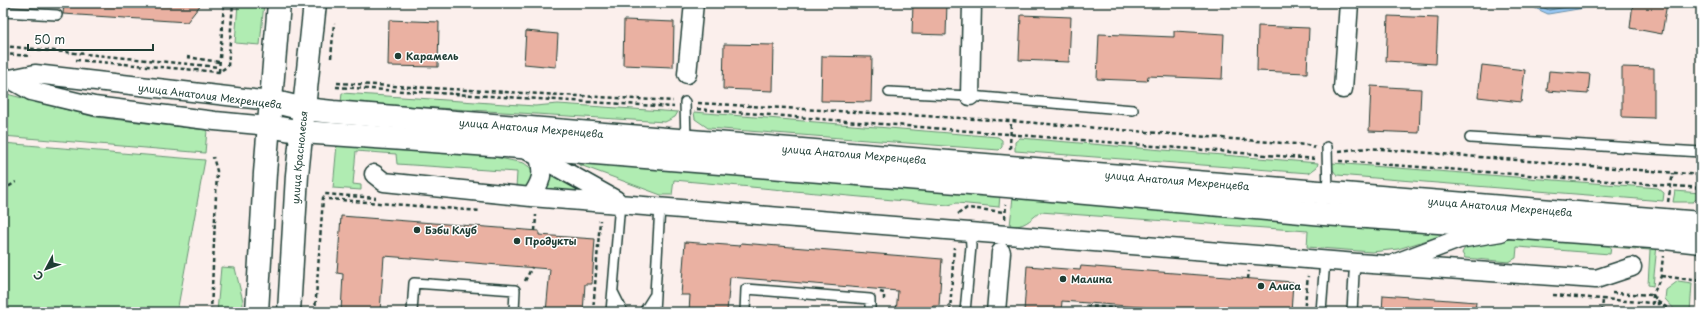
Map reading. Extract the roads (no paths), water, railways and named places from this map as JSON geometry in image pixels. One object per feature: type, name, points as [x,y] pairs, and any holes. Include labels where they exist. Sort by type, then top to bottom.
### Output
[{"type":"street","points":[[257,312],[269,126],[280,3]]},
{"type":"street","name":"улица Краснолесья","points":[[289,312],[297,175],[315,3]]},
{"type":"street","points":[[687,74],[694,3]]},
{"type":"street","points":[[970,96],[972,3]]},
{"type":"street","points":[[1343,89],[1349,3]]},
{"type":"street","name":"улица Анатолия Мехренцева","points":[[7,78],[35,74],[271,101],[304,109],[686,142],[1701,223]]},
{"type":"street","name":"улица Анатолия Мехренцева","points":[[7,78],[31,91],[94,106],[269,126],[302,132],[530,152],[1007,186],[1324,214],[1665,238],[1701,242]]},
{"type":"street","points":[[530,152],[542,168],[540,183],[531,197]]},
{"type":"street","name":"улица Анатолия Мехренцева","points":[[530,152],[620,203]]},
{"type":"street","name":"улица Анатолия Мехренцева","points":[[374,174],[384,182],[531,197],[660,206],[1357,263],[1596,279],[1632,268]]},
{"type":"street","name":"улица Анатолия Мехренцева","points":[[1392,265],[1459,239],[1520,228]]},
{"type":"street","points":[[1459,239],[1455,255],[1462,270]]},
{"type":"street","points":[[996,312],[1001,252]]},
{"type":"lane","points":[[3,12],[57,15]]},
{"type":"lane","points":[[889,92],[970,96],[1133,110]]},
{"type":"lane","points":[[685,105],[686,142]]},
{"type":"lane","points":[[1470,138],[1701,152]]},
{"type":"lane","points":[[1327,153],[1328,193]]},
{"type":"lane","points":[[611,312],[620,203]]},
{"type":"lane","points":[[654,312],[660,206]]},
{"type":"lane","points":[[965,312],[972,246],[970,232]]},
{"type":"lane","points":[[1321,312],[1325,260]]},
{"type":"lane","points":[[1352,312],[1354,274],[1357,263]]},
{"type":"lane","points":[[412,312],[414,283],[515,290],[514,312]]},
{"type":"lane","points":[[745,312],[746,289],[870,299],[870,312]]},
{"type":"lane","points":[[612,291],[623,312]]},
{"type":"lane","points":[[644,312],[655,296]]},
{"type":"water","points":[[1524,3],[1585,3],[1584,8],[1548,14]]},
{"type":"place","name":"Карамель","points":[[398,56]]},
{"type":"place","name":"Бэби Клуб","points":[[417,230]]},
{"type":"place","name":"Продукты","points":[[517,241]]},
{"type":"place","name":"Малина","points":[[1063,279]]},
{"type":"place","name":"Алиса","points":[[1261,286]]}]
